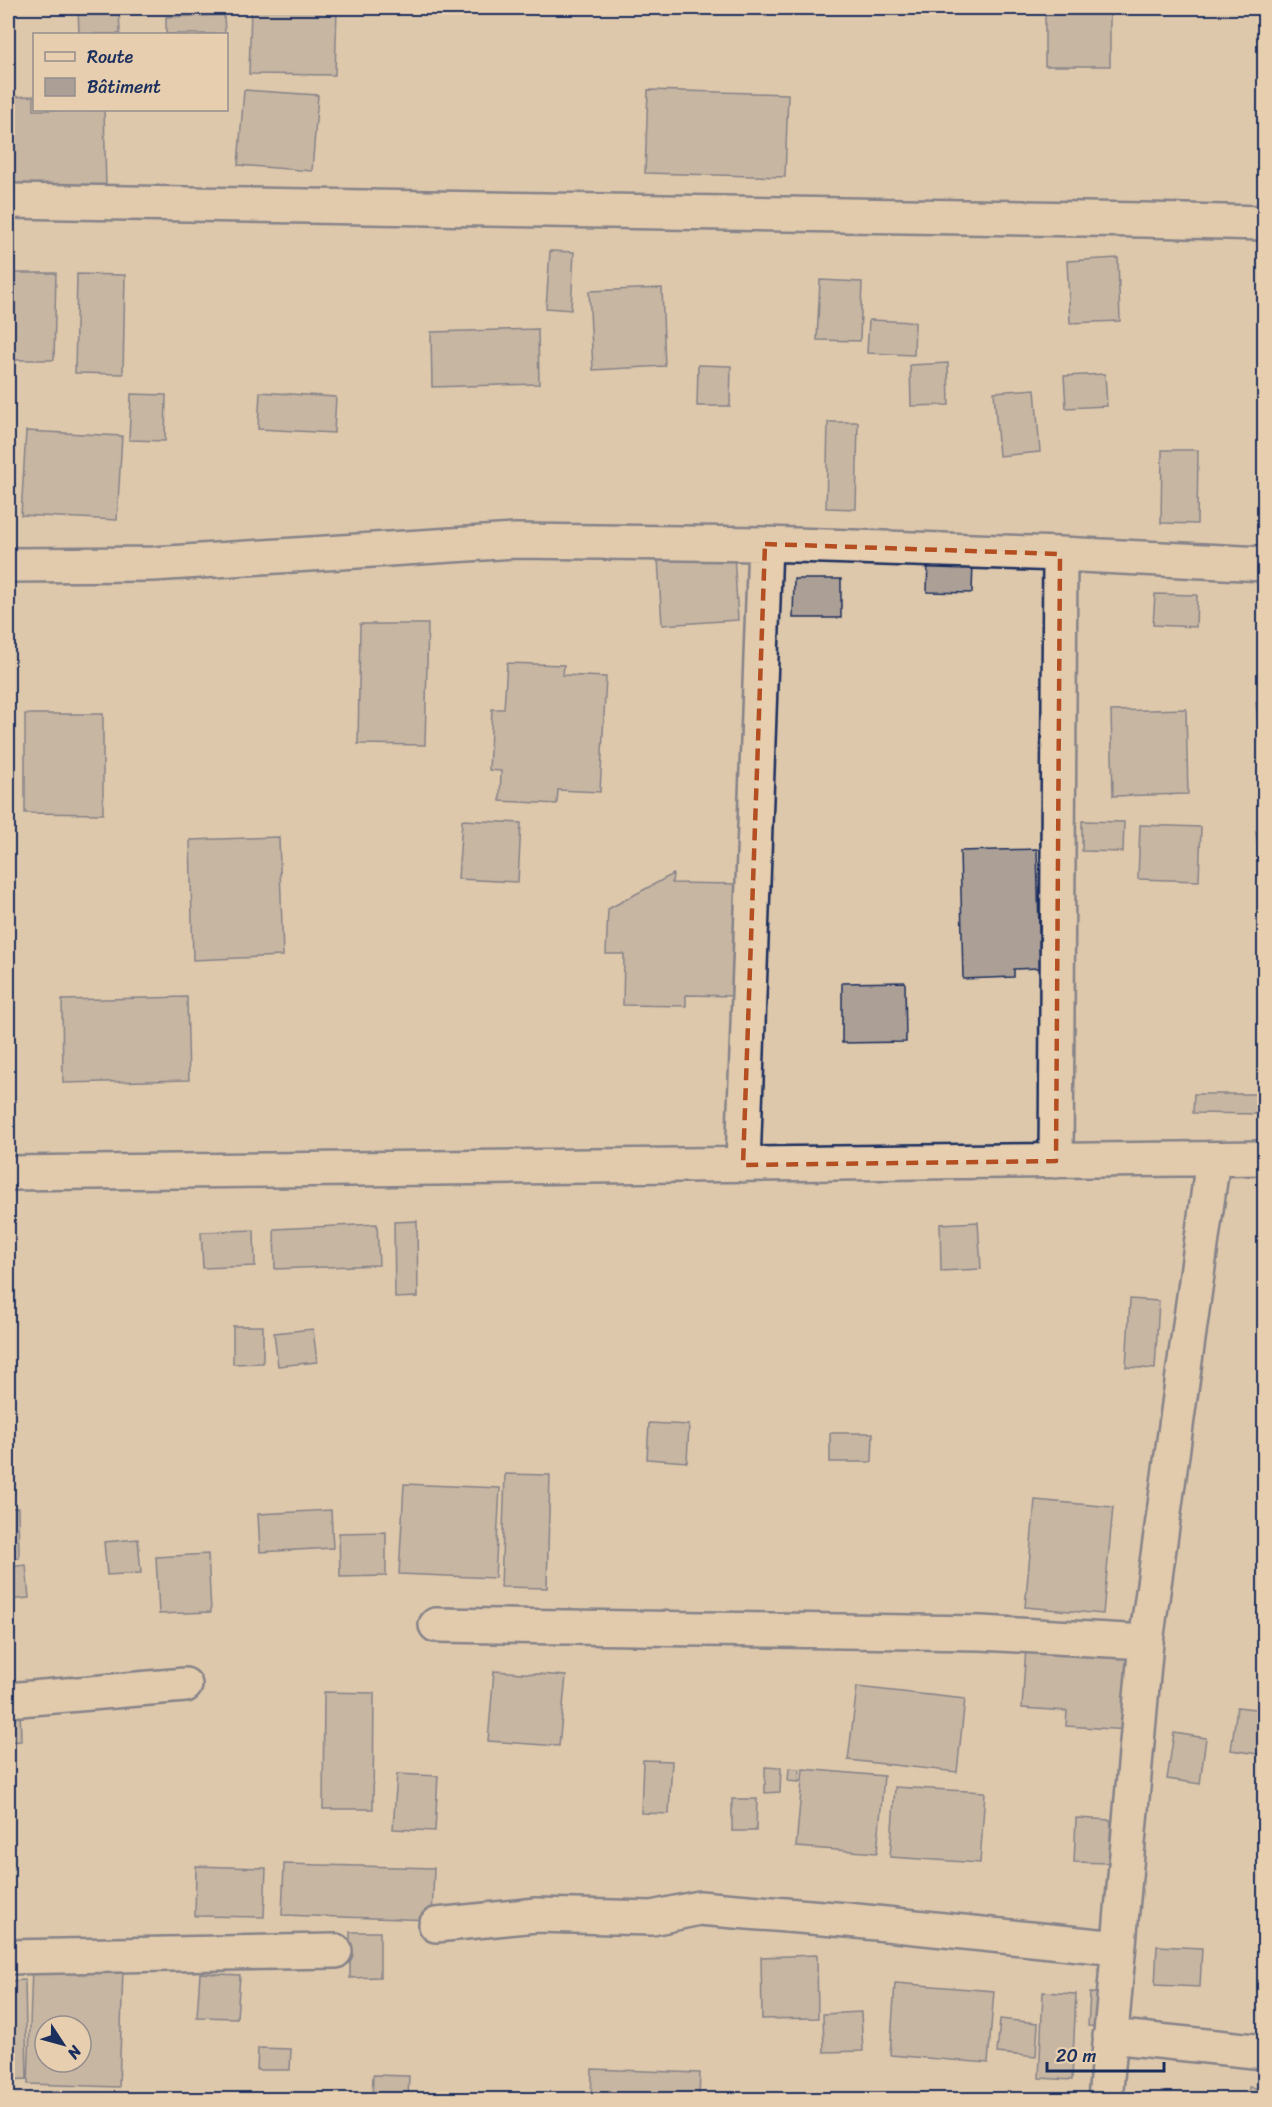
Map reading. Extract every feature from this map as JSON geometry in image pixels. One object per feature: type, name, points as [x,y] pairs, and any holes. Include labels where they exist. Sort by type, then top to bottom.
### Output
[{"type":"street","points":[[8,201],[1132,219],[1264,224]]},
{"type":"street","points":[[8,565],[153,564],[515,541],[765,544],[1060,554],[1264,564]]},
{"type":"street","points":[[743,1165],[765,544]]},
{"type":"street","points":[[1056,1161],[1060,554]]},
{"type":"street","points":[[8,1173],[1264,1158]]},
{"type":"street","points":[[1106,2100],[1146,1642],[1214,1159]]},
{"type":"street","points":[[436,1625],[981,1633],[1146,1642]]},
{"type":"street","points":[[8,1700],[186,1685]]},
{"type":"street","points":[[436,1924],[536,1916],[652,1918],[699,1908],[847,1920],[1118,1948]]},
{"type":"street","points":[[8,1957],[335,1951]]},
{"type":"street","points":[[1110,2036],[1264,2052]]},
{"type":"highlighted area","points":[[765,544],[1060,554],[1056,1161],[743,1165]]},
{"type":"building","points":[[78,8],[119,8],[120,33],[79,33]]},
{"type":"building","points":[[251,8],[337,8],[335,75],[249,74]]},
{"type":"building","points":[[1045,8],[1110,8],[1110,66],[1045,66]]},
{"type":"building","points":[[224,15],[225,33],[166,33],[166,17]]},
{"type":"building","points":[[244,90],[318,95],[312,171],[238,165]]},
{"type":"building","points":[[648,90],[788,94],[785,177],[645,173]]},
{"type":"building","points":[[33,96],[33,111],[104,111],[106,187],[8,189],[8,97]]},
{"type":"building","points":[[550,251],[574,252],[571,310],[546,308]]},
{"type":"building","points":[[1118,258],[1120,321],[1070,323],[1067,261]]},
{"type":"building","points":[[8,273],[56,273],[54,360],[8,360]]},
{"type":"building","points":[[77,274],[125,275],[123,374],[75,373]]},
{"type":"building","points":[[820,280],[862,282],[860,341],[817,340]]},
{"type":"building","points":[[662,288],[665,366],[593,370],[589,291]]},
{"type":"building","points":[[869,320],[915,322],[914,355],[867,353]]},
{"type":"building","points":[[538,329],[539,384],[432,387],[431,332]]},
{"type":"building","points":[[948,363],[949,405],[911,406],[910,365]]},
{"type":"building","points":[[698,365],[731,366],[730,406],[697,406]]},
{"type":"building","points":[[1105,374],[1107,406],[1066,408],[1064,376]]},
{"type":"building","points":[[1035,389],[1040,452],[999,456],[994,392]]},
{"type":"building","points":[[260,392],[336,397],[334,433],[258,429]]},
{"type":"building","points":[[131,394],[166,395],[165,441],[129,440]]},
{"type":"building","points":[[828,422],[858,422],[856,509],[826,508]]},
{"type":"building","points":[[26,431],[122,436],[117,520],[21,515]]},
{"type":"building","points":[[1162,450],[1198,450],[1197,524],[1161,523]]},
{"type":"building","points":[[734,554],[738,620],[662,625],[658,559]]},
{"type":"building","points":[[928,560],[973,561],[972,593],[927,592]]},
{"type":"building","points":[[794,579],[841,579],[841,618],[793,618]]},
{"type":"building","points":[[1155,594],[1197,595],[1196,627],[1153,625]]},
{"type":"building","points":[[360,624],[428,624],[425,745],[358,744]]},
{"type":"building","points":[[507,663],[564,665],[563,675],[606,677],[600,792],[558,790],[557,804],[500,801],[501,771],[489,770],[492,709],[504,709]]},
{"type":"building","points":[[1264,701],[1264,751],[1261,751],[1256,702]]},
{"type":"building","points":[[1186,709],[1188,794],[1113,796],[1111,711]]},
{"type":"building","points":[[25,714],[103,714],[103,814],[25,813]]},
{"type":"building","points":[[462,820],[521,823],[518,882],[458,879]]},
{"type":"building","points":[[1082,821],[1124,822],[1123,852],[1082,851]]},
{"type":"building","points":[[1140,825],[1201,827],[1199,881],[1138,879]]},
{"type":"building","points":[[1264,830],[1264,876],[1261,876],[1256,831]]},
{"type":"building","points":[[279,837],[283,956],[193,960],[190,840]]},
{"type":"building","points":[[1037,849],[1040,968],[1014,969],[1014,977],[963,979],[960,851]]},
{"type":"building","points":[[673,874],[672,883],[738,884],[735,996],[686,995],[686,1006],[623,1005],[624,954],[606,954],[608,909]]},
{"type":"building","points":[[905,982],[906,1042],[842,1043],[842,983]]},
{"type":"building","points":[[187,997],[189,1080],[63,1083],[62,1000]]},
{"type":"building","points":[[8,1053],[13,1053],[12,1118],[8,1118]]},
{"type":"building","points":[[1194,1094],[1261,1094],[1260,1114],[1193,1113]]},
{"type":"building","points":[[417,1221],[418,1297],[395,1298],[394,1222]]},
{"type":"building","points":[[978,1222],[981,1269],[941,1271],[940,1224]]},
{"type":"building","points":[[377,1224],[379,1265],[275,1269],[274,1229]]},
{"type":"building","points":[[254,1230],[255,1266],[203,1268],[201,1232]]},
{"type":"building","points":[[1130,1299],[1159,1301],[1155,1369],[1126,1367]]},
{"type":"building","points":[[233,1326],[263,1326],[263,1363],[233,1364]]},
{"type":"building","points":[[313,1329],[317,1362],[278,1366],[274,1333]]},
{"type":"building","points":[[649,1423],[689,1425],[687,1462],[647,1459]]},
{"type":"building","points":[[830,1433],[873,1433],[872,1462],[830,1462]]},
{"type":"building","points":[[505,1474],[550,1475],[547,1588],[501,1587]]},
{"type":"building","points":[[404,1484],[500,1488],[495,1578],[399,1574]]},
{"type":"building","points":[[1035,1500],[1113,1507],[1103,1614],[1025,1607]]},
{"type":"building","points":[[8,1508],[18,1508],[19,1558],[8,1559]]},
{"type":"building","points":[[331,1510],[333,1548],[260,1552],[258,1514]]},
{"type":"building","points":[[386,1532],[386,1576],[340,1577],[339,1533]]},
{"type":"building","points":[[138,1539],[141,1573],[107,1575],[104,1542]]},
{"type":"building","points":[[208,1554],[211,1612],[159,1614],[156,1557]]},
{"type":"building","points":[[26,1565],[29,1598],[8,1600],[8,1567]]},
{"type":"building","points":[[1026,1646],[1133,1653],[1128,1730],[1066,1726],[1067,1711],[1022,1708]]},
{"type":"building","points":[[494,1671],[566,1676],[559,1746],[488,1741]]},
{"type":"building","points":[[857,1687],[965,1699],[957,1772],[848,1760]]},
{"type":"building","points":[[324,1692],[374,1693],[373,1809],[323,1809]]},
{"type":"building","points":[[8,1705],[20,1705],[21,1741],[8,1742]]},
{"type":"building","points":[[1237,1707],[1264,1710],[1264,1755],[1231,1750]]},
{"type":"building","points":[[1174,1733],[1206,1738],[1200,1784],[1167,1779]]},
{"type":"building","points":[[643,1760],[672,1761],[669,1814],[641,1813]]},
{"type":"building","points":[[765,1767],[781,1768],[780,1792],[765,1793]]},
{"type":"building","points":[[789,1768],[800,1769],[799,1782],[788,1781]]},
{"type":"building","points":[[803,1769],[884,1776],[877,1853],[796,1847]]},
{"type":"building","points":[[397,1774],[438,1776],[435,1831],[393,1829]]},
{"type":"building","points":[[895,1787],[985,1792],[980,1863],[890,1857]]},
{"type":"building","points":[[732,1799],[757,1799],[756,1831],[732,1831]]},
{"type":"building","points":[[1076,1818],[1111,1820],[1109,1863],[1074,1862]]},
{"type":"building","points":[[284,1864],[434,1868],[432,1920],[282,1915]]},
{"type":"building","points":[[196,1866],[266,1868],[264,1917],[195,1916]]},
{"type":"building","points":[[350,1932],[380,1932],[380,1977],[350,1978]]},
{"type":"building","points":[[1157,1946],[1202,1948],[1200,1987],[1155,1985]]},
{"type":"building","points":[[817,1955],[818,2018],[762,2019],[761,1957]]},
{"type":"building","points":[[32,1966],[123,1969],[119,2087],[28,2084]]},
{"type":"building","points":[[200,1973],[240,1975],[237,2018],[197,2017]]},
{"type":"building","points":[[25,1980],[27,2079],[8,2080],[8,1981]]},
{"type":"building","points":[[895,1983],[994,1991],[988,2063],[890,2055]]},
{"type":"building","points":[[1043,1992],[1076,1994],[1072,2080],[1039,2078]]},
{"type":"building","points":[[1090,1993],[1111,1994],[1108,2027],[1088,2026]]},
{"type":"building","points":[[861,2012],[863,2051],[824,2052],[823,2014]]},
{"type":"building","points":[[1000,2019],[1038,2023],[1036,2057],[997,2053]]},
{"type":"building","points":[[258,2048],[291,2049],[290,2070],[257,2070]]},
{"type":"building","points":[[592,2069],[700,2073],[699,2100],[591,2100]]},
{"type":"building","points":[[373,2075],[409,2076],[408,2100],[372,2100]]},
{"type":"building","points":[[1249,2087],[1264,2089],[1264,2100],[1248,2100]]}]
